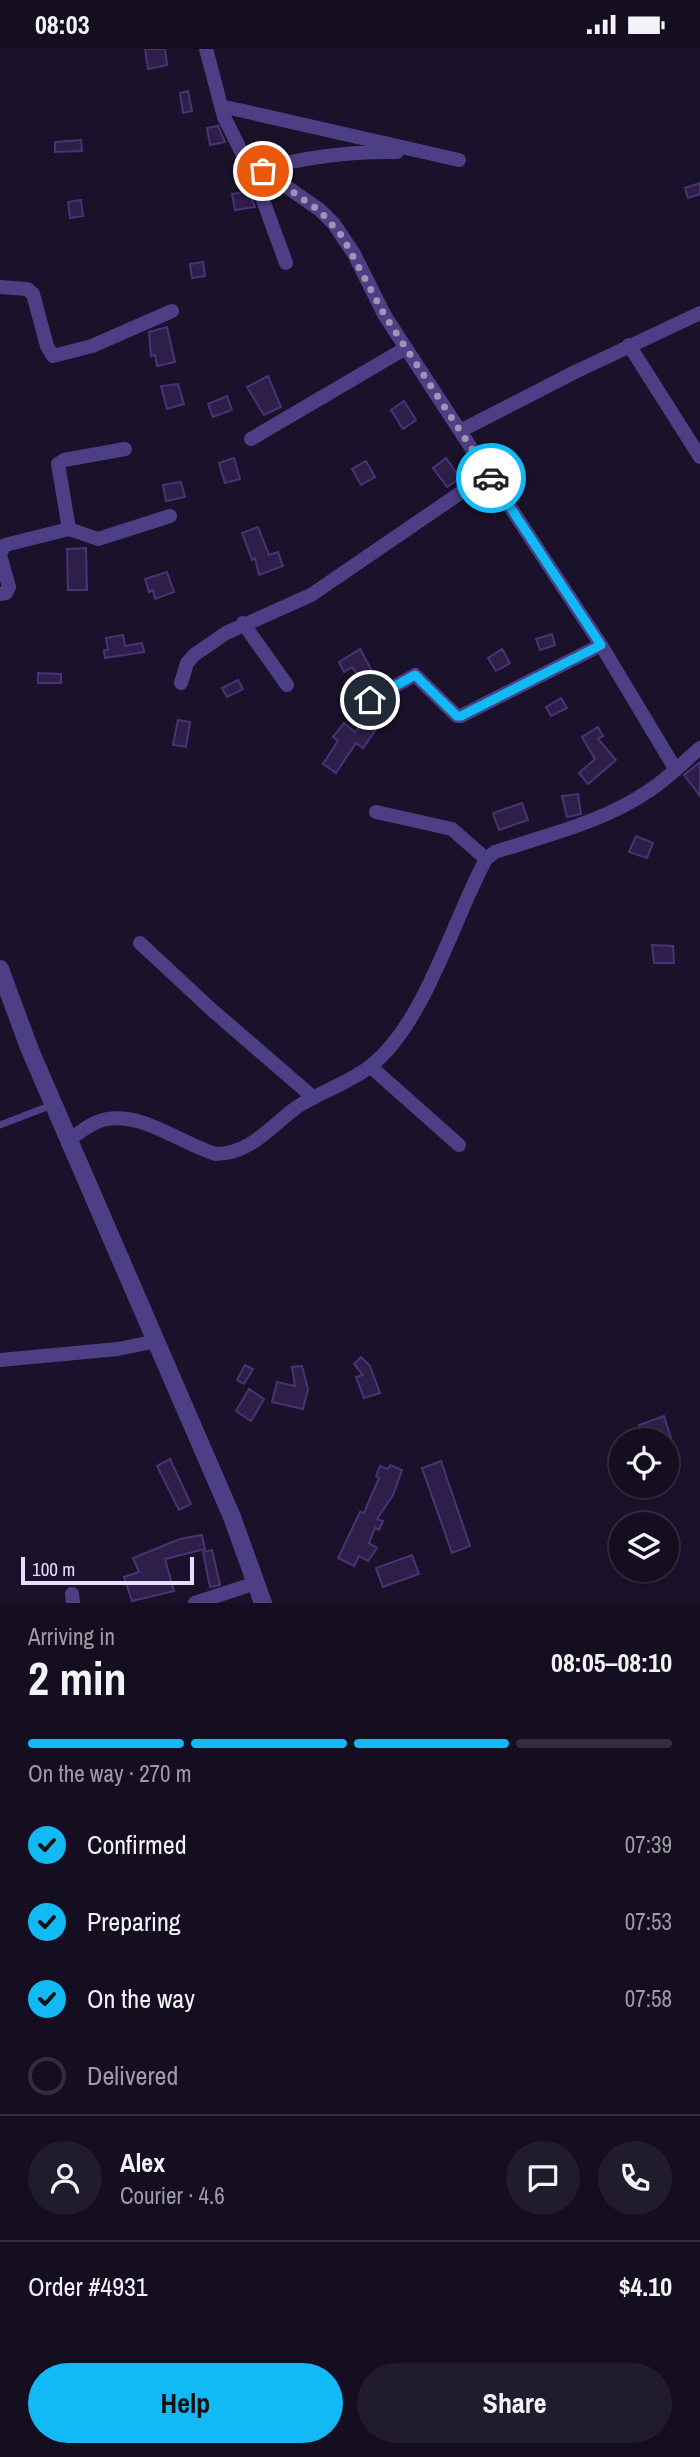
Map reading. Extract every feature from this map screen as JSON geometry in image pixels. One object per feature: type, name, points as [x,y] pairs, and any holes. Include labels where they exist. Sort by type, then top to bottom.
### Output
[{"type":"street","points":[[206,49],[232,138],[255,165],[334,224],[406,348],[601,645],[676,769]]},
{"type":"street","points":[[221,107],[459,160],[362,152],[255,165]]},
{"type":"street","points":[[255,165],[286,264]]},
{"type":"street","points":[[0,287],[27,289],[33,294],[47,346],[53,356],[92,346],[172,311]]},
{"type":"street","points":[[460,431],[629,345],[700,313]]},
{"type":"street","points":[[629,345],[700,457]]},
{"type":"street","points":[[251,439],[406,348]]},
{"type":"street","points":[[69,529],[58,464],[64,460],[125,449]]},
{"type":"street","points":[[181,683],[187,663],[194,655],[243,623],[311,595],[422,523],[488,474]]},
{"type":"street","points":[[0,594],[6,593],[9,587],[0,554],[5,545],[69,529],[98,539],[170,516]]},
{"type":"street","points":[[243,623],[287,685]]},
{"type":"street","points":[[370,700],[415,675],[457,716],[461,716],[601,645]]},
{"type":"street","points":[[69,1139],[98,1121],[115,1119],[138,1122],[203,1151],[230,1154],[249,1146],[314,1098],[371,1067],[399,1037],[432,976],[486,859],[495,852],[594,820],[624,806],[676,769],[700,748]]},
{"type":"street","points":[[376,811],[452,829],[486,859]]},
{"type":"street","points":[[140,943],[212,1010],[314,1098]]},
{"type":"street","points":[[0,969],[54,1104],[232,1517],[263,1603]]},
{"type":"street","points":[[371,1067],[459,1145]]},
{"type":"street","points":[[0,1360],[117,1349],[156,1341]]},
{"type":"street","points":[[195,1603],[256,1583]]},
{"type":"lane","points":[[0,1125],[54,1104]]},
{"type":"building","points":[[145,49],[165,49],[167,65],[148,69]]},
{"type":"building","points":[[188,91],[192,111],[183,113],[180,93]]},
{"type":"building","points":[[218,126],[225,142],[210,145],[207,128]]},
{"type":"building","points":[[81,140],[82,151],[55,152],[55,142]]},
{"type":"building","points":[[700,183],[700,194],[688,198],[685,188]]},
{"type":"building","points":[[249,191],[255,207],[235,210],[232,194]]},
{"type":"building","points":[[81,200],[83,216],[70,218],[68,202]]},
{"type":"building","points":[[203,262],[205,276],[192,278],[190,264]]},
{"type":"building","points":[[167,327],[175,362],[157,366],[155,355],[151,356],[149,332]]},
{"type":"building","points":[[268,376],[281,407],[264,415],[247,387]]},
{"type":"building","points":[[178,384],[184,404],[167,409],[161,386]]},
{"type":"building","points":[[227,396],[232,410],[213,417],[208,404]]},
{"type":"building","points":[[404,401],[416,420],[403,429],[391,410]]},
{"type":"building","points":[[234,458],[240,479],[225,483],[219,463]]},
{"type":"building","points":[[446,458],[460,478],[447,487],[433,468]]},
{"type":"building","points":[[366,461],[375,477],[361,485],[352,469]]},
{"type":"building","points":[[181,482],[185,497],[166,501],[163,485]]},
{"type":"building","points":[[258,527],[269,555],[278,552],[283,566],[259,575],[255,558],[252,560],[242,533]]},
{"type":"building","points":[[86,548],[87,590],[68,590],[67,549]]},
{"type":"building","points":[[167,572],[174,592],[155,599],[153,590],[149,592],[145,579]]},
{"type":"building","points":[[552,634],[555,645],[540,650],[536,639]]},
{"type":"building","points":[[123,635],[125,646],[142,643],[144,652],[105,658],[104,650],[108,650],[106,638]]},
{"type":"building","points":[[360,649],[379,684],[367,690],[352,667],[344,672],[339,662]]},
{"type":"building","points":[[502,649],[510,663],[496,671],[488,658]]},
{"type":"building","points":[[38,673],[61,674],[61,683],[38,683]]},
{"type":"building","points":[[238,680],[243,689],[227,697],[222,688]]},
{"type":"building","points":[[561,698],[567,708],[551,716],[546,707]]},
{"type":"building","points":[[178,720],[190,722],[186,747],[173,745]]},
{"type":"building","points":[[363,722],[375,731],[363,748],[356,743],[336,773],[323,764],[338,741],[333,737],[344,723],[355,732]]},
{"type":"building","points":[[598,727],[603,736],[598,739],[616,760],[588,784],[579,773],[595,759],[582,737]]},
{"type":"building","points":[[700,762],[700,796],[684,775]]},
{"type":"building","points":[[578,794],[581,814],[567,817],[562,796]]},
{"type":"building","points":[[522,803],[528,820],[499,830],[493,813]]},
{"type":"building","points":[[636,836],[653,843],[647,858],[629,852]]},
{"type":"building","points":[[652,945],[673,946],[674,963],[654,963]]},
{"type":"building","points":[[361,1357],[370,1366],[380,1393],[364,1398],[356,1377],[363,1375],[354,1364]]},
{"type":"building","points":[[245,1365],[253,1369],[244,1384],[237,1380]]},
{"type":"building","points":[[302,1366],[308,1389],[303,1409],[272,1402],[277,1382],[295,1386],[292,1367]]},
{"type":"building","points":[[249,1389],[264,1399],[251,1421],[236,1411]]},
{"type":"building","points":[[664,1416],[668,1428],[640,1428],[639,1425]]},
{"type":"building","points":[[170,1459],[191,1504],[179,1510],[157,1466]]},
{"type":"building","points":[[441,1461],[470,1546],[452,1553],[422,1468]]},
{"type":"building","points":[[390,1465],[402,1470],[393,1495],[377,1519],[383,1521],[379,1530],[375,1528],[369,1543],[377,1548],[368,1561],[359,1556],[354,1566],[338,1558],[360,1512],[364,1513],[379,1478],[376,1476],[380,1466],[388,1469]]},
{"type":"building","points":[[202,1535],[205,1549],[165,1559],[174,1591],[132,1601],[124,1577],[139,1572],[133,1558],[180,1539]]},
{"type":"building","points":[[212,1550],[220,1585],[210,1587],[203,1552]]},
{"type":"building","points":[[412,1555],[419,1574],[383,1587],[376,1568]]},
{"type":"way so far","points":[[263,171],[296,193],[334,224],[354,254],[365,281],[385,316],[491,478]]},
{"type":"route","points":[[370,700],[410,675],[415,675],[457,716],[461,716],[601,645],[491,478]]}]
